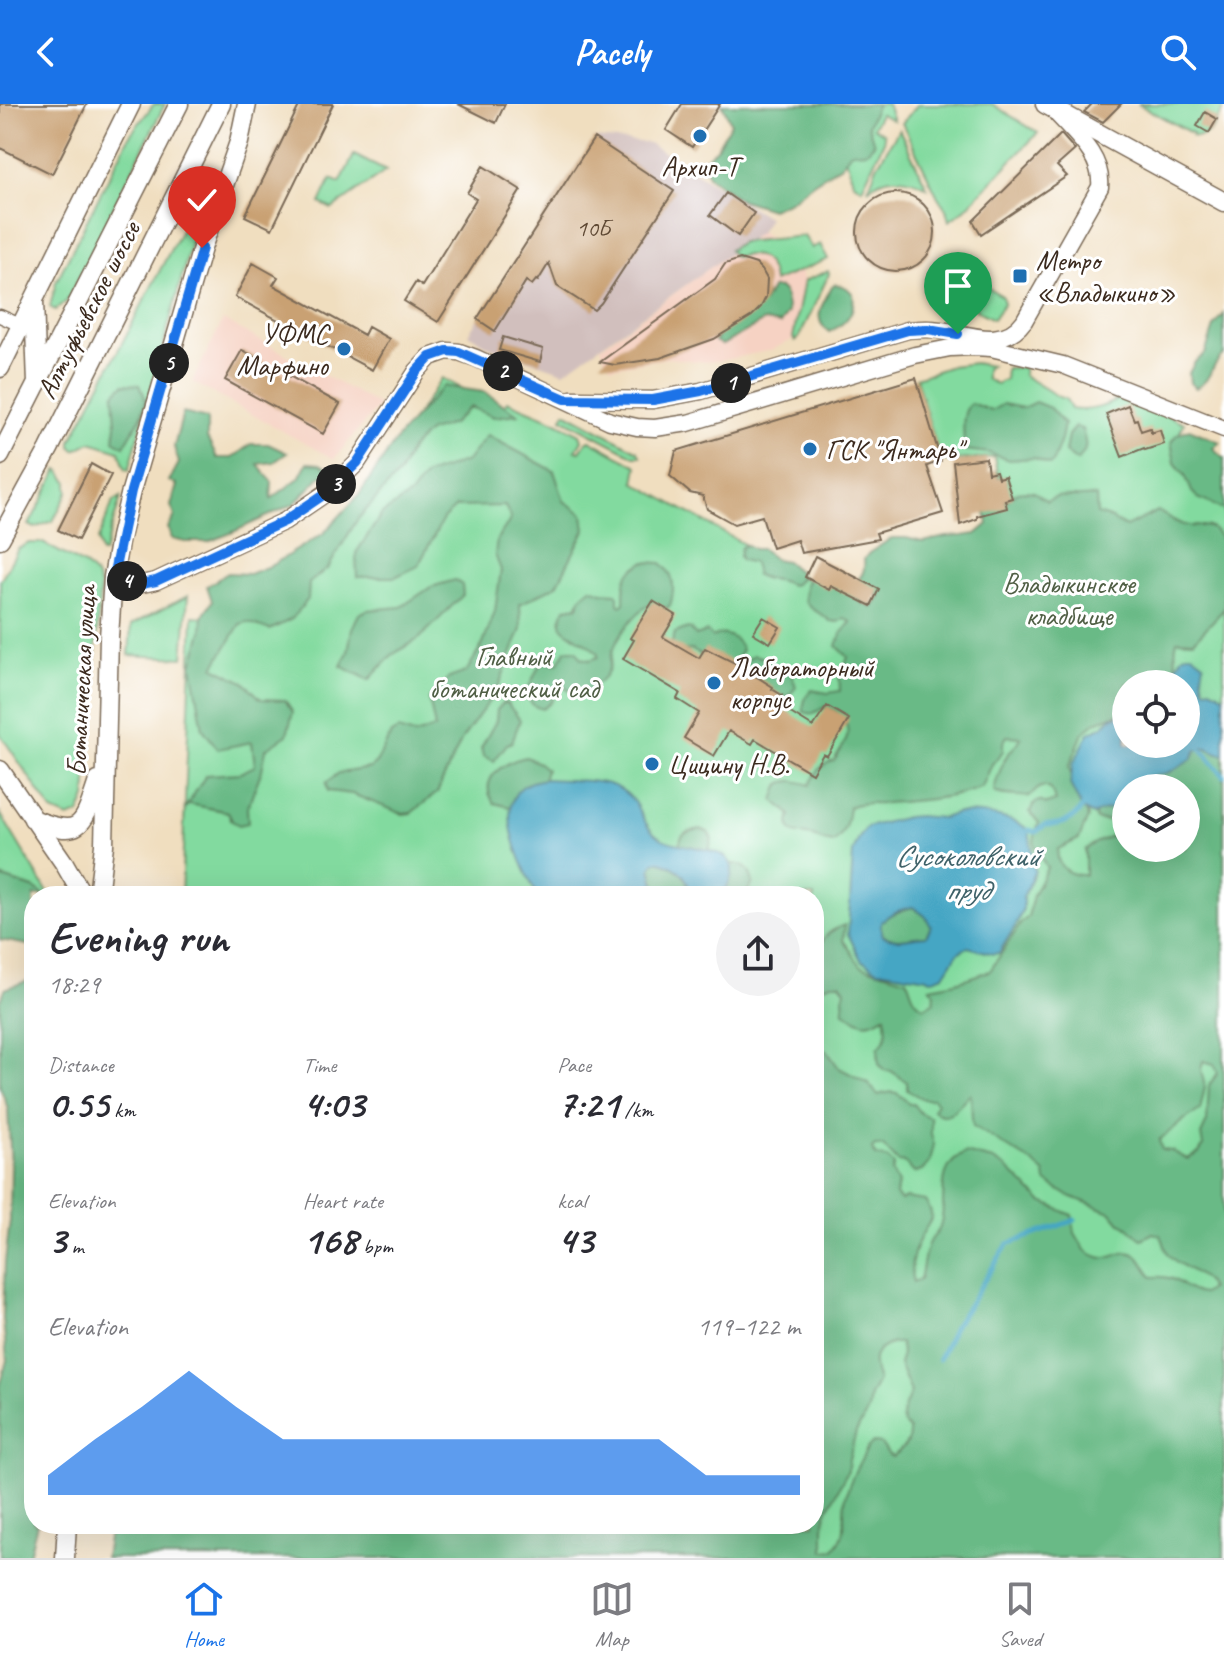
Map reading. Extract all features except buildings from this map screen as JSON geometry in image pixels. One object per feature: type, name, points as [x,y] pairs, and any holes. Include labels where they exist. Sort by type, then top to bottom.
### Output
[{"type":"main road","name":"Алтуфьевское шоссе","points":[[0,456],[179,104]]},
{"type":"main road","name":"Алтуфьевское шоссе","points":[[0,539],[49,449],[221,104]]},
{"type":"main road","points":[[201,146],[234,104]]},
{"type":"main road","name":"Ботаническая улица","points":[[99,886],[104,845],[104,764],[113,577],[131,491],[202,248],[239,142],[247,104]]},
{"type":"main road","points":[[239,142],[259,104]]},
{"type":"main road","points":[[0,368],[130,107]]},
{"type":"main road","points":[[1049,107],[1224,202]]},
{"type":"main road","points":[[33,298],[37,386]]},
{"type":"main road","points":[[33,819],[65,829],[77,826],[86,816],[104,764]]},
{"type":"main road","points":[[0,770],[77,886]]},
{"type":"main road","points":[[65,1558],[66,1534]]},
{"type":"street","points":[[565,399],[653,400],[701,391],[908,330],[928,329],[992,338],[1015,332],[1100,187],[1099,169],[1093,156],[1049,107]]},
{"type":"street","points":[[0,316],[20,325]]},
{"type":"street","points":[[1024,321],[1021,337],[1024,347],[1039,359]]},
{"type":"street","points":[[908,330],[915,331],[922,343],[915,355]]},
{"type":"street","points":[[113,577],[137,585],[156,581],[299,513],[326,493],[357,463],[417,371],[430,357],[447,351],[459,352],[610,421],[655,428],[688,423],[915,355],[950,348],[991,348],[1063,365],[1224,429]]},
{"type":"shaded area","points":[[594,138],[649,143],[769,218],[760,232],[564,372],[490,347],[468,334]]},
{"type":"shaded area","points":[[760,231],[776,242],[797,265],[806,285],[794,339],[771,350],[720,361],[668,358],[612,367],[606,362],[601,347]]},
{"type":"shaded area","points":[[223,320],[379,405],[334,459],[192,382]]},
{"type":"green space","points":[[154,104],[165,104],[67,301],[55,310],[50,307],[56,282],[130,135]]},
{"type":"green space","points":[[722,104],[877,104],[868,125],[874,144],[866,152],[852,151],[841,165],[790,201],[771,209],[739,199],[708,176],[704,160],[717,147],[731,123]]},
{"type":"green space","points":[[811,104],[887,104],[893,120],[880,114],[873,127],[884,134],[884,141],[862,188],[853,182],[848,165]]},
{"type":"green space","points":[[918,104],[992,104],[1038,133],[963,211],[949,221],[946,209],[902,123]]},
{"type":"green space","points":[[1138,104],[1224,104],[1224,107],[1208,132],[1192,136]]},
{"type":"green space","points":[[899,129],[927,187],[912,180],[889,178],[868,189],[877,166]]},
{"type":"green space","points":[[354,155],[386,171],[332,209],[320,203],[331,179],[340,183]]},
{"type":"green space","points":[[183,226],[194,232],[129,470],[119,451],[91,442],[75,450],[71,441]]},
{"type":"green space","points":[[804,236],[812,248],[820,244],[828,259],[773,282],[769,267],[761,258],[749,255],[734,257],[729,250],[741,242]]},
{"type":"green space","points":[[828,271],[795,341],[793,338],[804,281]]},
{"type":"green space","points":[[835,284],[853,294],[853,307],[844,322],[829,332],[823,327],[819,316]]},
{"type":"green space","points":[[987,287],[1002,296],[1004,303],[993,319],[974,309]]},
{"type":"green space","points":[[772,288],[779,288],[784,293],[788,312],[780,324],[764,321],[722,345],[715,341],[721,332],[763,303]]},
{"type":"green space","points":[[1224,314],[1224,354],[1205,381],[1196,388],[1190,383],[1189,373],[1195,362],[1205,354],[1214,327]]},
{"type":"green space","name":"Главный ботанический сад","points":[[974,363],[991,366],[986,369],[986,379],[996,384],[1005,379],[1006,368],[1024,367],[1023,375],[1066,399],[1071,409],[1092,409],[1125,396],[1184,423],[1179,434],[1224,469],[1224,1558],[110,1558],[114,1534],[824,1534],[824,886],[181,886],[193,616],[277,622],[442,378],[502,410],[507,401],[580,434],[582,440],[576,450],[580,451],[590,440],[637,466],[634,482],[834,595],[870,607],[944,576],[1004,531],[1005,500],[1011,498],[1005,477],[998,478],[994,457],[941,461],[916,378],[951,366]]},
{"type":"green space","points":[[124,384],[140,385],[146,400],[141,417],[124,446],[114,440],[114,394]]},
{"type":"green space","points":[[443,386],[484,392],[518,414],[494,417],[470,407],[452,424],[428,432],[411,449],[400,472],[357,520],[328,568],[309,583],[308,599],[292,619],[270,630],[247,622],[240,624],[214,667],[244,682],[261,699],[285,700],[293,712],[287,735],[266,749],[262,770],[247,808],[248,823],[239,825],[232,821],[228,812],[189,804],[184,810],[206,775],[240,773],[255,766],[252,742],[218,749],[203,729],[192,665],[202,632],[203,615],[212,601],[207,586],[228,573],[249,574],[272,565],[324,533],[359,495],[398,437]]},
{"type":"green space","points":[[1035,402],[1050,408],[1064,424],[1052,464],[1034,458],[1009,460],[965,450],[964,417],[971,403],[991,411],[1003,404],[1023,408]]},
{"type":"green space","points":[[565,412],[638,451],[640,456],[634,456],[562,418]]},
{"type":"green space","points":[[183,413],[207,419],[207,438],[217,458],[232,458],[251,444],[268,444],[287,453],[274,462],[258,464],[272,482],[271,499],[299,478],[307,463],[320,464],[328,469],[294,504],[231,533],[208,542],[172,539],[168,528],[175,516],[171,506],[177,485],[169,481],[179,463],[174,447]]},
{"type":"green space","points":[[1075,427],[1082,429],[1085,443],[1085,449],[1077,461],[1065,452],[1068,435]]},
{"type":"green space","points":[[1189,429],[1220,442],[1213,448],[1224,458],[1224,510],[1198,498],[1175,463],[1171,442],[1176,435]]},
{"type":"green space","points":[[487,435],[554,471],[564,501],[583,514],[585,530],[557,585],[520,604],[521,629],[497,690],[462,739],[437,793],[411,813],[403,814],[352,794],[328,791],[326,783],[339,773],[370,768],[376,763],[391,734],[398,730],[415,735],[435,728],[429,699],[449,678],[466,672],[483,644],[495,611],[501,570],[495,555],[497,539],[511,519],[505,506],[456,507],[443,519],[418,566],[395,577],[357,577],[356,553],[382,514],[410,495],[425,475],[467,461]]},
{"type":"green space","points":[[58,470],[68,482],[68,492],[53,521],[35,528],[29,525]]},
{"type":"green space","name":"Владыкинское кладбище","points":[[1017,492],[1034,492],[1047,501],[1061,496],[1091,496],[1096,497],[1097,514],[1126,527],[1158,511],[1182,524],[1210,527],[1224,543],[1224,609],[1194,641],[1177,640],[1175,670],[1112,670],[1112,716],[1095,722],[1083,733],[1069,767],[1088,818],[1079,839],[1058,849],[1058,855],[1064,869],[1085,875],[1085,850],[1112,836],[1112,862],[1200,862],[1200,774],[1148,774],[1177,758],[1200,758],[1200,745],[1224,732],[1224,1558],[105,1558],[109,1534],[824,1534],[824,1551],[833,1550],[842,1537],[846,1494],[868,1447],[873,1443],[881,1444],[893,1456],[907,1442],[909,1430],[902,1417],[911,1392],[899,1364],[902,1355],[900,1343],[880,1349],[874,1357],[878,1381],[870,1396],[868,1411],[856,1432],[848,1470],[824,1522],[824,1050],[839,1068],[868,1083],[878,1095],[896,1093],[931,1118],[934,1144],[930,1162],[922,1171],[914,1173],[883,1146],[872,1149],[876,1156],[888,1159],[894,1165],[892,1172],[898,1183],[896,1195],[901,1201],[905,1198],[925,1201],[931,1212],[913,1256],[913,1282],[920,1279],[927,1246],[940,1227],[948,1168],[965,1153],[993,1160],[1008,1169],[1042,1202],[1072,1215],[1075,1233],[1085,1250],[1092,1254],[1104,1258],[1132,1253],[1141,1260],[1152,1277],[1175,1280],[1189,1290],[1203,1294],[1210,1289],[1202,1278],[1173,1259],[1160,1235],[1153,1233],[1142,1239],[1111,1212],[1067,1195],[1046,1182],[1045,1173],[1033,1163],[973,1126],[970,1094],[958,1107],[944,1115],[933,1110],[937,1103],[933,1099],[923,1099],[907,1090],[907,1082],[879,1064],[878,1048],[884,1041],[887,1026],[885,1016],[864,1023],[844,1012],[845,990],[840,983],[824,986],[824,939],[845,925],[843,940],[861,966],[907,979],[915,999],[925,1007],[934,1001],[935,993],[930,987],[990,971],[1028,917],[1033,895],[1047,868],[1034,843],[1039,823],[1030,812],[1039,801],[1047,804],[1055,801],[1051,791],[1047,787],[1040,788],[1028,797],[994,792],[1004,761],[1021,737],[1007,736],[1003,751],[992,764],[982,787],[936,798],[854,805],[849,807],[843,831],[833,843],[791,831],[791,815],[774,800],[780,784],[795,781],[810,785],[822,767],[834,761],[847,737],[845,722],[835,711],[825,707],[812,714],[804,712],[805,700],[812,690],[828,693],[840,691],[839,671],[848,657],[837,646],[841,634],[851,622],[844,618],[838,622],[830,621],[809,607],[804,591],[806,582],[813,577],[848,590],[872,608],[880,596],[857,581],[864,571],[864,559],[869,553],[892,538],[923,542],[976,534],[988,524],[986,513]],"holes":[[[1203,1061],[1214,1064],[1218,1073],[1209,1085],[1207,1122],[1201,1135],[1203,1146],[1199,1153],[1187,1159],[1172,1151],[1162,1150],[1159,1140],[1200,1110],[1205,1087],[1201,1070]]]},
{"type":"green space","points":[[121,497],[104,553],[101,553],[98,540],[113,502]]},
{"type":"green space","points":[[29,543],[43,543],[86,566],[96,576],[100,587],[86,798],[79,814],[68,818],[52,811],[0,734],[0,581],[18,549]]},
{"type":"green space","points":[[747,545],[762,549],[774,559],[786,561],[799,572],[800,578],[791,585],[756,575],[753,563],[741,560],[739,556],[741,547]]},
{"type":"green space","points":[[644,562],[661,563],[669,572],[673,588],[670,606],[648,605],[632,620],[612,652],[607,674],[599,682],[574,694],[564,687],[555,687],[551,702],[542,709],[534,706],[525,695],[539,666],[546,662],[558,664],[566,650],[576,650],[582,658],[590,660],[598,657],[590,646],[563,628],[561,620],[566,608],[578,606],[580,598],[591,588],[616,593],[621,606],[624,603],[626,579],[632,570]]},
{"type":"green space","points":[[455,580],[462,585],[463,595],[420,638],[392,655],[369,680],[341,666],[359,614],[367,610],[401,607],[431,587]]},
{"type":"green space","points":[[188,596],[183,658],[129,655],[131,625]]},
{"type":"green space","points":[[688,628],[696,636],[707,632],[712,637],[730,636],[742,650],[732,664],[692,650],[682,651],[671,645],[675,633]]},
{"type":"green space","points":[[753,655],[762,657],[775,668],[791,672],[796,687],[789,696],[773,702],[745,676],[740,666]]},
{"type":"green space","points":[[503,703],[507,703],[520,720],[512,742],[494,761],[483,756],[481,748]]},
{"type":"green space","points":[[526,757],[546,769],[543,780],[518,809],[494,803],[489,786],[495,772]]},
{"type":"green space","points":[[1112,806],[1112,822],[1096,820],[1093,807]]},
{"type":"green space","points":[[0,813],[44,886],[27,886],[0,877]]},
{"type":"green space","points":[[701,829],[708,832],[712,839],[707,855],[679,854],[682,836]]},
{"type":"green space","points":[[658,861],[671,866],[685,877],[688,886],[656,886],[651,868]]},
{"type":"green space","points":[[731,864],[743,866],[753,883],[751,886],[721,886],[725,871]]},
{"type":"green space","points":[[0,877],[27,886],[24,886],[24,944],[0,940]]},
{"type":"green space","points":[[912,907],[926,916],[931,926],[926,936],[899,939],[883,936],[880,924],[887,916]]},
{"type":"green space","points":[[24,982],[24,1534],[34,1534],[28,1558],[0,1558],[0,1387],[7,1360],[3,1319],[11,1167],[8,1109],[0,1086],[0,1001],[5,989]]},
{"type":"water","points":[[1192,654],[1204,663],[1204,688],[1224,695],[1224,754],[1200,748],[1200,670],[1175,670],[1183,655]]},
{"type":"water","points":[[1112,717],[1112,758],[1192,758],[1162,774],[1112,774],[1112,809],[1093,815],[1082,809],[1070,784],[1073,764],[1089,733]]},
{"type":"water","points":[[546,779],[596,782],[619,788],[636,805],[656,835],[672,843],[726,857],[732,866],[731,878],[727,886],[688,886],[681,873],[658,861],[651,868],[656,886],[533,886],[511,827],[510,810],[515,795],[526,784]]},
{"type":"water","name":"Сусоколовский пруд","points":[[957,813],[985,815],[1013,821],[1029,830],[1035,871],[1023,897],[1023,909],[999,953],[968,947],[958,953],[944,975],[933,979],[878,970],[861,960],[848,934],[853,852],[867,827],[907,817],[943,818]],"holes":[[[913,907],[925,916],[931,926],[926,936],[899,939],[883,936],[880,924],[895,912]]]},
{"type":"waterway","points":[[1200,747],[1224,776]]},
{"type":"waterway","points":[[1029,830],[1036,832],[1045,825],[1068,821],[1084,805]]},
{"type":"waterway","points":[[939,1359],[954,1327],[1008,1244],[1075,1220]]},
{"type":"place","name":"Архип-Т","points":[[700,136]]},
{"type":"place","name":"Метро «Владыкино»","points":[[1020,276]]},
{"type":"place","name":"УФМС Марфино","points":[[344,349]]},
{"type":"place","name":"ГСК \"Янтарь\"","points":[[810,449]]},
{"type":"place","name":"Лабораторный корпус","points":[[714,683]]},
{"type":"place","name":"Цицину Н.В.","points":[[652,764]]},
{"type":"route","points":[[202,248],[120,537],[113,577],[137,585],[156,581],[285,521],[326,493],[357,463],[417,371],[430,357],[447,351],[476,358],[565,399],[632,401],[701,391],[908,330],[941,330],[958,334]]}]
